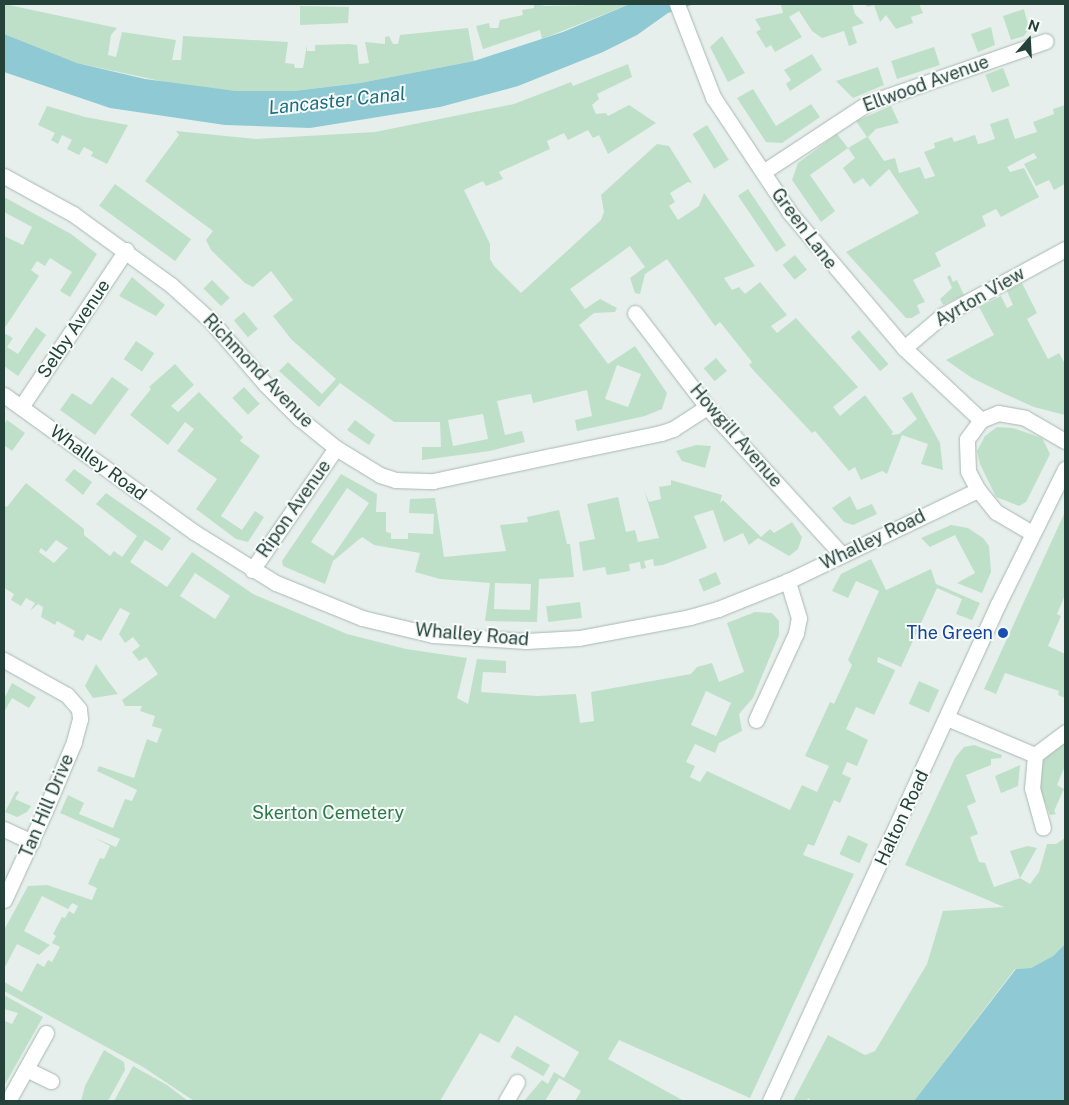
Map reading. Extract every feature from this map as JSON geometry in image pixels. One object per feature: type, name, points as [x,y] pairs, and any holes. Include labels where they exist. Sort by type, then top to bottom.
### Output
[{"type":"street","name":"Green Lane","points":[[677,4],[713,97],[820,253],[904,348],[981,420]]},
{"type":"street","name":"Ellwood Avenue","points":[[763,172],[868,103],[1046,41]]},
{"type":"street","name":"Richmond Avenue","points":[[4,176],[64,208],[126,250],[211,321],[266,385],[336,448],[380,475],[395,480],[433,481],[661,433],[673,429],[707,406]]},
{"type":"street","name":"Selby Avenue","points":[[20,407],[126,250]]},
{"type":"street","name":"Ayrton View","points":[[904,348],[943,315],[1063,255]]},
{"type":"street","name":"Howgill Avenue","points":[[636,313],[707,406],[842,555]]},
{"type":"street","name":"Whalley Road","points":[[4,395],[252,570],[317,602],[397,628],[433,635],[526,641],[582,638],[662,624],[718,609],[788,581],[978,490]]},
{"type":"street","points":[[1032,534],[996,512],[978,490],[968,471],[966,449],[968,439],[981,420],[998,413],[1008,413],[1025,418],[1065,441]]},
{"type":"street","name":"Ripon Avenue","points":[[252,570],[336,448]]},
{"type":"street","name":"Halton Road","points":[[770,1101],[1032,534],[1065,469]]},
{"type":"street","points":[[756,720],[796,633],[799,618],[788,581]]},
{"type":"street","name":"Tan Hill Drive","points":[[4,660],[67,695],[78,709],[79,727],[32,842],[4,900]]},
{"type":"street","points":[[947,718],[1035,755]]},
{"type":"street","points":[[1043,828],[1032,788],[1035,755],[1065,732]]},
{"type":"street","points":[[4,828],[32,842]]},
{"type":"street","points":[[8,1101],[46,1033]]},
{"type":"street","points":[[26,1069],[51,1082]]},
{"type":"street","points":[[506,1101],[517,1082]]},
{"type":"green space","points":[[4,4],[117,28],[111,35],[108,55],[116,57],[122,32],[176,40],[172,60],[181,60],[183,36],[288,42],[285,63],[294,64],[295,68],[303,68],[307,45],[307,51],[315,51],[315,45],[357,45],[359,64],[369,63],[365,42],[385,44],[385,37],[389,36],[393,44],[398,44],[400,35],[468,28],[474,61],[360,83],[294,91],[236,91],[179,85],[77,63],[4,34]]},
{"type":"green space","points":[[534,4],[546,6],[630,4],[542,39],[540,30],[483,49],[476,26],[489,23],[490,28],[498,28],[500,20],[523,15],[522,10],[534,8]]},
{"type":"green space","points":[[852,4],[855,14],[864,23],[852,27],[857,43],[849,46],[844,31],[822,38],[812,31],[799,11],[789,17],[802,37],[775,52],[771,45],[766,48],[756,32],[761,29],[755,19],[783,13],[781,5]]},
{"type":"green space","points":[[866,4],[919,4],[923,13],[911,17],[913,23],[896,29],[886,15],[880,22],[874,5],[867,7]]},
{"type":"green space","points":[[300,6],[349,7],[348,23],[300,25]]},
{"type":"green space","points":[[1024,9],[1029,29],[1024,36],[1011,40],[1003,16]]},
{"type":"green space","points":[[991,27],[995,45],[978,52],[971,34]]},
{"type":"green space","points":[[722,36],[745,73],[728,82],[710,47]]},
{"type":"green space","points":[[934,47],[940,65],[897,79],[891,61]]},
{"type":"green space","points":[[812,54],[822,70],[790,91],[786,84],[791,80],[784,70]]},
{"type":"green space","points":[[628,64],[632,77],[597,94],[599,99],[592,105],[596,114],[606,113],[608,116],[629,105],[656,123],[608,154],[599,135],[593,138],[588,130],[568,140],[564,133],[547,141],[550,149],[499,172],[503,179],[486,186],[483,181],[464,190],[490,244],[490,259],[494,266],[521,293],[601,220],[604,212],[601,195],[657,144],[669,146],[692,183],[688,182],[670,193],[675,202],[669,206],[678,220],[699,206],[704,193],[755,266],[724,278],[732,290],[739,287],[745,294],[760,282],[787,315],[771,326],[777,333],[796,318],[858,387],[833,407],[840,416],[865,395],[893,432],[891,435],[899,434],[917,419],[902,398],[912,392],[940,443],[943,470],[921,464],[928,444],[902,435],[887,474],[882,471],[861,480],[855,467],[849,471],[815,431],[812,433],[755,372],[749,365],[752,362],[720,322],[715,326],[667,259],[645,274],[640,294],[635,293],[630,278],[645,267],[630,246],[570,289],[585,309],[600,299],[617,308],[615,312],[594,313],[579,325],[608,364],[635,346],[667,393],[662,409],[645,416],[577,431],[575,420],[592,416],[587,390],[533,403],[531,394],[515,397],[497,401],[505,435],[522,431],[525,442],[490,451],[422,460],[422,447],[441,447],[440,422],[394,422],[340,383],[319,407],[279,371],[288,362],[322,394],[336,379],[291,339],[273,316],[293,300],[271,271],[253,287],[245,283],[211,250],[206,240],[213,231],[145,181],[179,135],[176,131],[256,139],[375,132],[514,104],[571,82],[573,86]],"holes":[[[617,365],[641,374],[628,407],[605,399]],[[483,414],[488,439],[453,446],[448,420]]]},
{"type":"green space","points":[[878,67],[884,85],[853,98],[836,81]]},
{"type":"green space","points":[[1003,68],[1010,86],[992,93],[985,75]]},
{"type":"green space","points":[[753,89],[776,126],[811,104],[820,117],[782,143],[766,142],[737,98]]},
{"type":"green space","points":[[1065,105],[1065,184],[1054,190],[1049,180],[1036,186],[1024,164],[1037,158],[1034,153],[1007,167],[1010,172],[1024,168],[1039,197],[1001,217],[996,209],[982,216],[986,226],[935,253],[941,266],[913,280],[925,302],[917,305],[920,313],[912,318],[906,318],[846,252],[919,213],[889,169],[870,187],[863,178],[854,184],[843,168],[855,158],[848,148],[867,137],[856,121],[891,106],[899,123],[876,129],[868,137],[884,161],[895,158],[899,173],[920,167],[925,179],[935,176],[924,152],[935,148],[934,143],[952,137],[954,142],[975,135],[978,144],[995,139],[990,124],[1008,118],[1015,139],[1037,132],[1033,122],[1054,114],[1053,109]]},
{"type":"green space","points":[[47,106],[85,117],[128,125],[107,164],[91,156],[93,152],[84,147],[79,155],[67,149],[72,140],[62,135],[58,144],[51,140],[55,133],[38,125]]},
{"type":"green space","points":[[707,125],[729,160],[714,169],[693,134]]},
{"type":"green space","points":[[837,134],[848,148],[810,175],[835,211],[821,222],[792,180],[798,163]]},
{"type":"green space","points":[[115,184],[191,239],[175,261],[99,206]]},
{"type":"green space","points":[[748,189],[786,245],[776,252],[738,196]]},
{"type":"green space","points":[[4,197],[71,234],[97,254],[70,297],[60,291],[72,272],[50,258],[45,266],[37,261],[31,270],[39,276],[4,329],[4,236],[23,245],[32,227],[4,212]]},
{"type":"green space","points":[[795,255],[807,270],[795,280],[783,265]]},
{"type":"green space","points":[[950,275],[953,282],[957,280],[964,295],[943,305],[940,299],[952,288],[947,277]]},
{"type":"green space","points":[[132,277],[165,305],[156,316],[119,296]]},
{"type":"green space","points":[[212,280],[230,298],[221,306],[204,288]]},
{"type":"green space","points":[[1022,283],[1037,313],[1027,319],[1048,359],[1059,353],[1065,364],[1065,415],[1034,407],[1005,394],[972,378],[946,360],[994,335],[979,307],[1001,296],[1007,308],[1013,305],[1007,291]]},
{"type":"green space","points":[[244,312],[258,329],[248,337],[234,320]]},
{"type":"green space","points":[[36,327],[46,335],[18,376],[4,366],[4,333],[13,338],[7,347],[18,354]]},
{"type":"green space","points":[[859,330],[889,364],[880,371],[851,337]]},
{"type":"green space","points":[[136,341],[154,353],[142,372],[124,359]]},
{"type":"green space","points":[[716,358],[727,371],[715,381],[704,368]]},
{"type":"green space","points":[[175,364],[194,385],[171,406],[178,412],[199,392],[243,437],[240,441],[260,456],[221,516],[242,530],[255,511],[264,517],[248,542],[236,539],[196,509],[217,479],[177,451],[194,429],[185,422],[168,445],[130,415],[151,389],[149,387]]},
{"type":"green space","points":[[112,377],[129,389],[95,435],[60,410],[72,393],[91,405]]},
{"type":"green space","points":[[244,387],[260,404],[248,415],[232,398]]},
{"type":"green space","points":[[7,420],[25,433],[12,451],[4,445],[4,424]]},
{"type":"green space","points":[[355,420],[375,435],[369,445],[347,430]]},
{"type":"green space","points":[[997,427],[1013,428],[1042,438],[1050,454],[1026,502],[1019,506],[996,497],[980,464],[977,451],[985,436]]},
{"type":"green space","points":[[696,445],[711,446],[705,468],[682,461],[676,451]]},
{"type":"green space","points":[[74,469],[92,482],[83,495],[65,480]]},
{"type":"green space","points":[[341,474],[377,494],[376,512],[386,512],[386,532],[391,533],[391,539],[408,539],[408,533],[433,534],[434,514],[409,513],[410,499],[435,498],[444,557],[506,551],[500,525],[528,522],[527,517],[559,510],[567,544],[570,544],[574,577],[539,579],[537,622],[485,621],[490,583],[440,579],[415,572],[420,553],[374,545],[362,537],[333,561],[325,584],[283,566],[282,561]],"holes":[[[347,488],[369,503],[333,556],[311,542]],[[495,583],[531,584],[530,610],[494,609]]]},
{"type":"green space","points":[[671,480],[722,495],[720,503],[723,500],[761,537],[770,529],[774,533],[792,522],[802,537],[798,549],[789,556],[758,538],[749,545],[743,533],[724,542],[713,510],[694,516],[707,548],[663,565],[654,566],[653,559],[644,561],[646,568],[641,569],[640,562],[629,564],[630,571],[607,575],[605,567],[583,571],[579,542],[595,539],[587,504],[618,497],[626,532],[635,530],[638,542],[659,538],[644,490],[649,502],[661,499],[659,487],[671,485]]},
{"type":"green space","name":"Skerton Cemetery","points":[[26,483],[84,529],[84,535],[110,556],[114,551],[122,557],[137,536],[96,504],[106,493],[171,538],[162,551],[145,540],[130,562],[167,587],[192,552],[253,594],[347,634],[406,649],[467,658],[457,698],[468,704],[477,659],[506,661],[506,673],[483,672],[481,692],[538,696],[576,694],[580,723],[594,721],[591,692],[691,674],[697,667],[712,663],[719,682],[744,672],[727,623],[755,612],[772,613],[779,621],[779,635],[753,698],[739,714],[742,731],[719,743],[715,753],[695,744],[686,762],[695,766],[690,777],[700,782],[707,771],[790,810],[802,785],[817,792],[829,766],[805,756],[830,702],[834,704],[852,665],[848,660],[879,591],[856,581],[848,598],[832,591],[841,574],[871,559],[886,590],[931,569],[936,584],[980,603],[972,620],[956,614],[962,599],[937,588],[901,667],[878,657],[877,662],[895,670],[894,673],[874,715],[856,707],[846,729],[868,740],[857,766],[847,762],[842,774],[851,778],[840,803],[834,800],[814,846],[808,844],[803,855],[854,874],[750,1098],[619,1040],[608,1059],[684,1101],[575,1101],[581,1091],[559,1078],[545,1101],[524,1101],[542,1080],[548,1084],[554,1072],[564,1078],[579,1052],[515,1015],[499,1043],[480,1033],[440,1101],[194,1101],[143,1067],[4,991],[4,982],[22,992],[37,963],[44,967],[48,960],[52,962],[60,947],[52,943],[56,936],[53,934],[62,917],[65,918],[69,911],[74,914],[78,906],[72,903],[68,909],[42,896],[24,931],[50,945],[39,955],[17,944],[4,969],[4,930],[28,886],[47,885],[92,900],[97,888],[88,884],[100,858],[104,859],[110,846],[95,838],[116,847],[120,839],[60,813],[68,795],[84,803],[79,814],[113,828],[125,799],[132,801],[137,790],[97,771],[99,766],[134,778],[147,739],[157,743],[162,729],[152,726],[155,716],[140,711],[142,706],[125,706],[122,700],[158,674],[146,657],[139,661],[132,652],[140,646],[133,637],[125,643],[119,634],[130,613],[120,608],[101,641],[87,634],[83,641],[73,636],[75,631],[57,621],[55,625],[41,617],[43,607],[38,604],[30,611],[35,603],[26,598],[21,606],[11,600],[14,594],[4,588],[4,505],[7,507]],"holes":[[[56,540],[68,548],[54,563],[39,552],[41,548],[46,552]],[[195,573],[230,596],[215,619],[180,596]],[[706,691],[731,703],[716,736],[691,725]]]},
{"type":"green space","points":[[850,496],[857,510],[872,504],[877,514],[853,525],[844,522],[832,508]]},
{"type":"green space","points":[[1065,512],[1065,595],[1057,614],[1061,616],[1048,646],[1065,654],[1065,698],[1058,695],[1059,691],[1005,673],[996,694],[984,689]]},
{"type":"green space","points":[[951,525],[968,528],[983,538],[989,546],[991,572],[982,593],[957,583],[975,573],[955,535],[930,547],[921,538]]},
{"type":"green space","points":[[716,572],[721,584],[704,591],[699,579]]},
{"type":"green space","points":[[580,602],[582,618],[548,622],[546,606]]},
{"type":"green space","points":[[96,664],[118,694],[93,698],[85,686]]},
{"type":"green space","points":[[919,681],[939,690],[929,713],[909,704]]},
{"type":"green space","points":[[12,683],[36,697],[29,708],[12,698],[4,712],[4,699]]},
{"type":"green space","points":[[1065,742],[1065,766],[1057,785],[1064,789],[1054,811],[1056,814],[1050,815],[1040,790],[1043,760]]},
{"type":"green space","points":[[974,745],[1002,755],[1001,758],[991,759],[991,765],[966,775],[976,802],[967,806],[978,834],[970,837],[979,862],[985,863],[994,887],[1020,878],[1030,884],[1039,872],[1047,844],[1056,844],[1065,838],[1065,944],[1053,956],[1031,968],[1015,969],[914,1101],[811,1101],[808,1098],[807,1101],[793,1101],[828,1035],[865,1055],[875,1051],[927,964],[943,911],[1004,907],[905,865],[955,758],[964,747]]},
{"type":"green space","points":[[1020,765],[1018,786],[1001,793],[995,776]]},
{"type":"green space","points":[[16,791],[19,792],[15,799],[31,806],[27,812],[17,817],[5,812]]},
{"type":"green space","points":[[848,835],[868,844],[860,863],[839,854]]},
{"type":"green space","points":[[1028,846],[1037,848],[1020,878],[1010,851]]},
{"type":"green space","points":[[4,995],[43,1017],[4,1086],[4,1023],[5,1021],[12,1024],[18,1013],[4,1009]]},
{"type":"green space","points":[[517,1046],[550,1065],[543,1076],[511,1057]]},
{"type":"green space","points":[[104,1050],[124,1062],[125,1070],[108,1101],[81,1101],[85,1086]]},
{"type":"green space","points":[[133,1066],[167,1085],[188,1101],[114,1101]]},
{"type":"water","name":"Lancaster Canal","points":[[630,4],[694,4],[668,13],[637,35],[603,52],[518,86],[440,107],[310,128],[225,125],[110,108],[4,72],[4,34],[77,63],[145,79],[236,91],[294,91],[360,83],[474,61],[563,32]]},
{"type":"water","points":[[1065,944],[1065,1101],[914,1101],[1016,969],[1031,968],[1053,956]]},
{"type":"place","name":"The Green","points":[[1003,633]]}]
